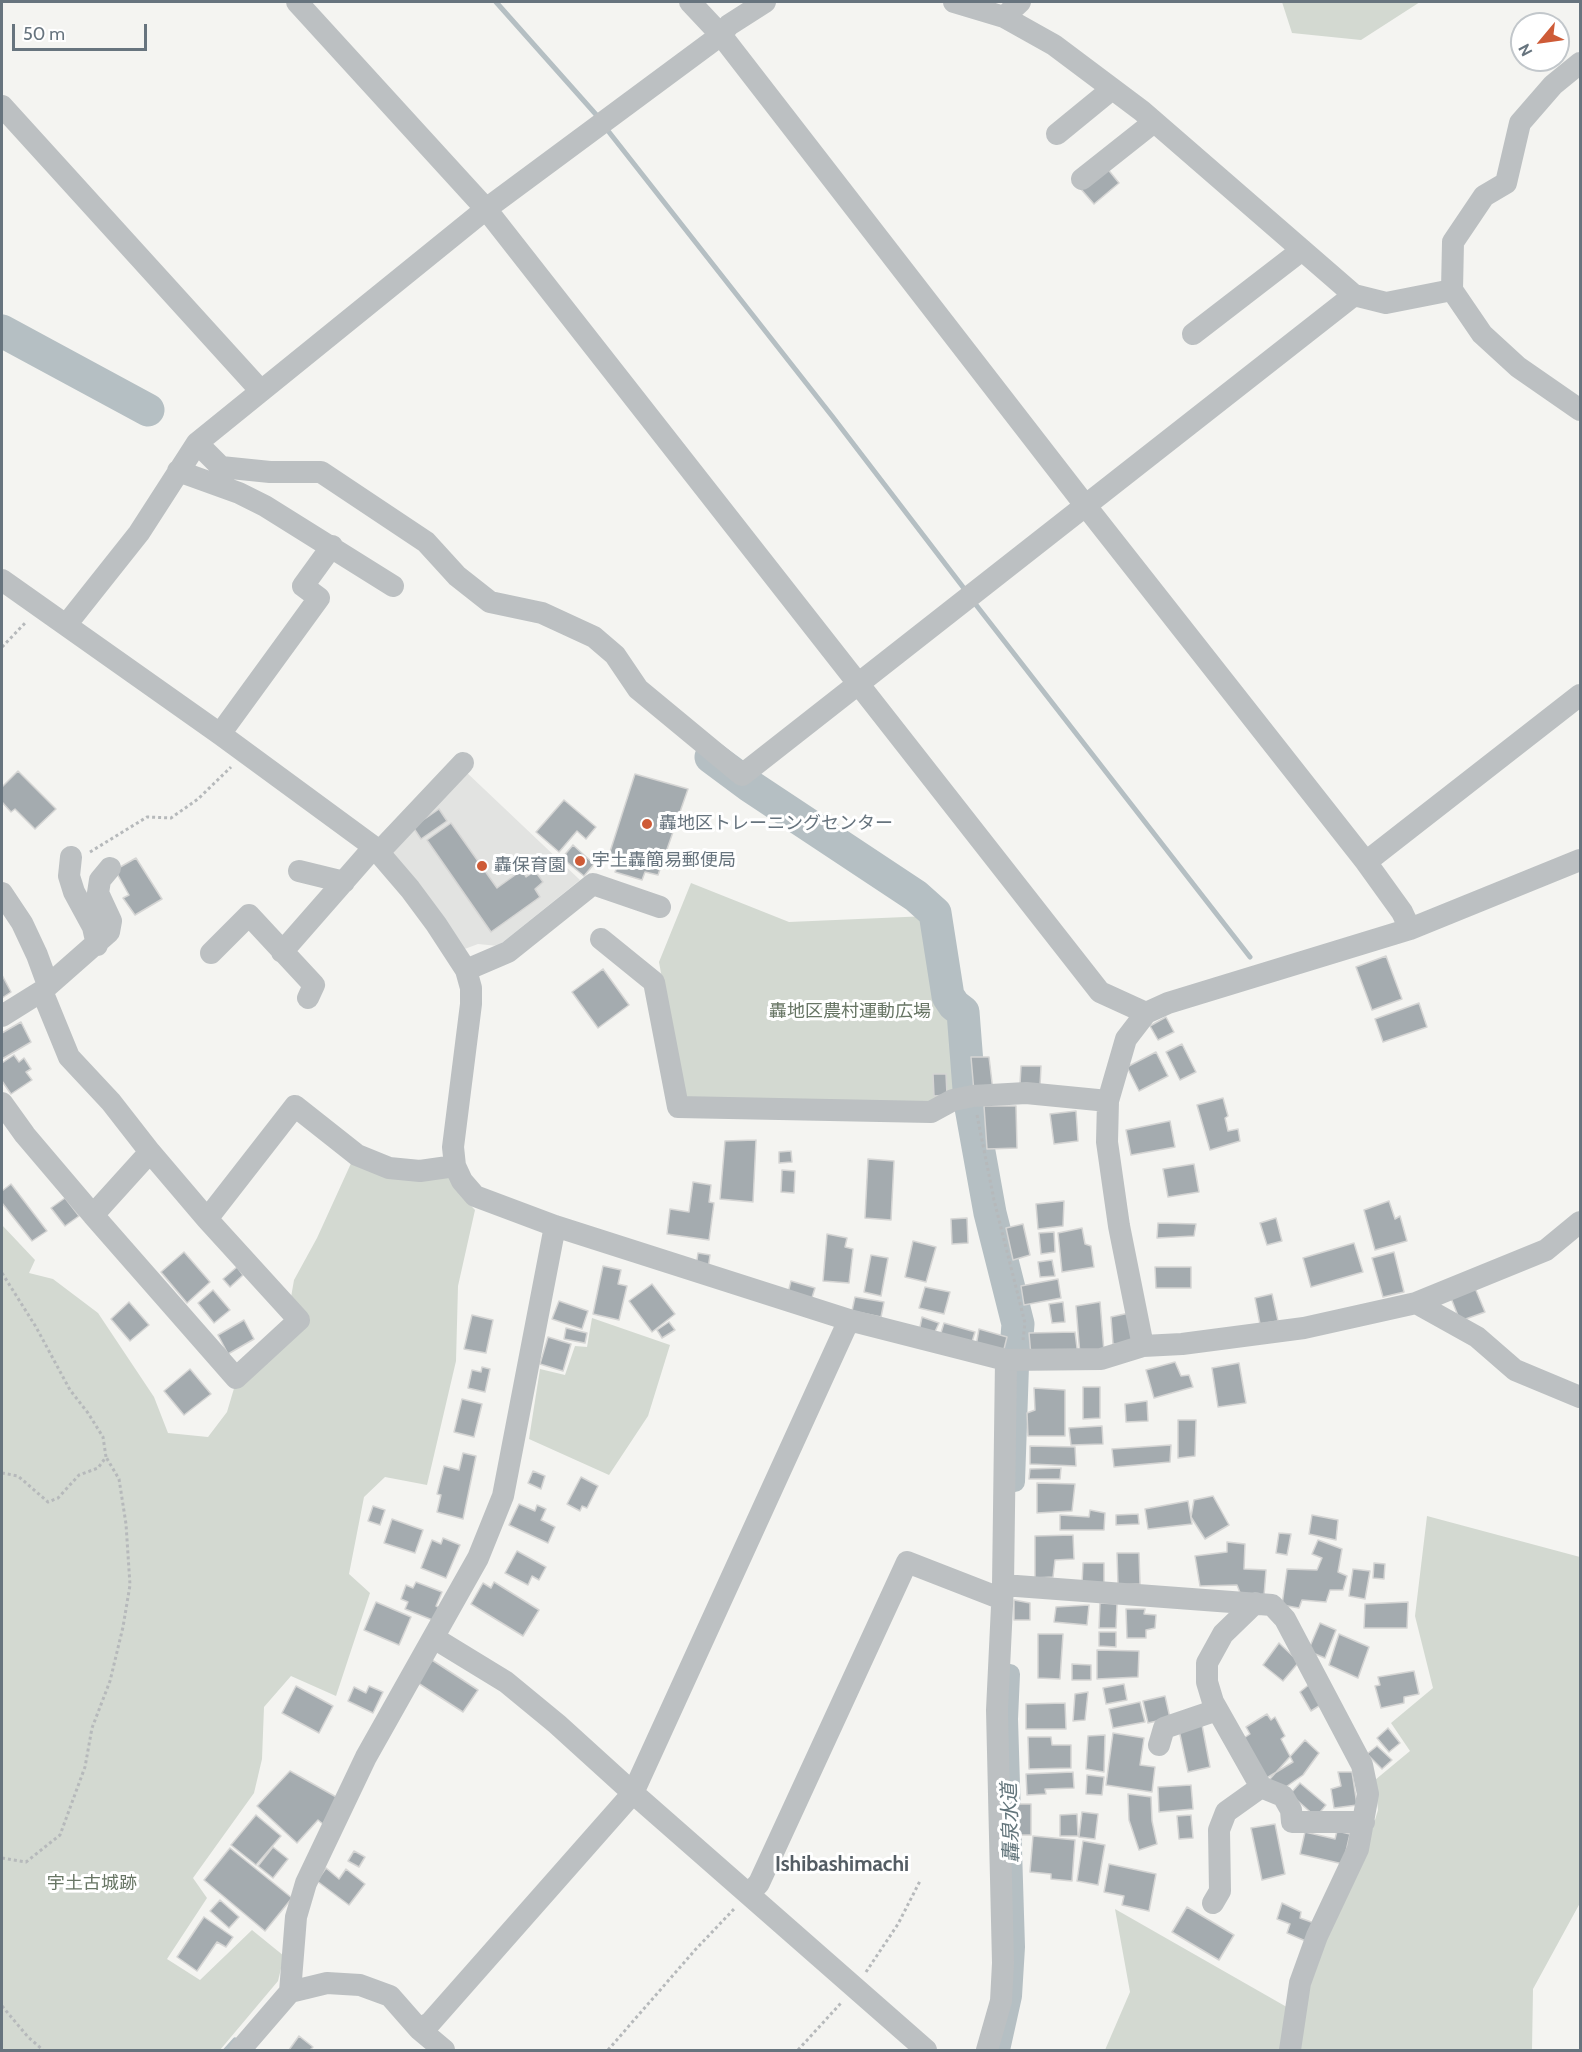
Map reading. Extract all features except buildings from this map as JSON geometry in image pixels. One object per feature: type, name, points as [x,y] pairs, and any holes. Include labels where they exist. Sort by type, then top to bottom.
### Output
[{"type":"street","points":[[297,2],[486,209],[1100,992],[1146,1013]]},
{"type":"street","points":[[690,2],[725,30],[1085,505],[1366,862],[1402,912],[1410,929]]},
{"type":"street","points":[[725,30],[730,2]]},
{"type":"street","points":[[66,625],[139,533],[197,443],[486,209],[765,2]]},
{"type":"street","points":[[954,2],[1004,17],[1054,45],[1154,122],[1354,295],[1386,303],[1452,290]]},
{"type":"street","points":[[1004,17],[1020,2]]},
{"type":"street","points":[[1581,63],[1553,85],[1520,123],[1506,183],[1484,196],[1453,242],[1452,290],[1482,334],[1518,367],[1581,410]]},
{"type":"street","points":[[1057,134],[1112,89]]},
{"type":"street","points":[[2,106],[261,391]]},
{"type":"street","points":[[1082,178],[1154,122]]},
{"type":"street","points":[[1193,334],[1302,250]]},
{"type":"street","points":[[197,443],[221,467],[270,472],[321,472],[426,542],[457,576],[490,602],[542,613],[594,637],[615,655],[638,690],[742,775],[1354,295]]},
{"type":"street","points":[[178,471],[239,493],[265,506],[393,586]]},
{"type":"street","points":[[220,735],[319,598],[303,586],[332,546]]},
{"type":"street","points":[[2,580],[377,849],[436,924],[466,970],[471,988],[453,1147],[455,1166],[462,1181],[475,1196],[555,1226],[849,1320],[1013,1360],[1101,1359],[1143,1346],[1182,1344],[1304,1328],[1416,1303],[1546,1250],[1581,1222]]},
{"type":"street","points":[[1366,862],[1581,695]]},
{"type":"street","points":[[282,952],[344,882],[463,763]]},
{"type":"street","points":[[1143,1346],[1116,1205],[1107,1142],[1108,1101],[1126,1039],[1146,1013],[1168,1003],[1410,929],[1581,860]]},
{"type":"street","points":[[70,866],[74,892],[93,927],[97,945]]},
{"type":"street","points":[[2,1016],[45,988],[97,945],[109,932],[111,921],[98,893],[100,880],[110,868]]},
{"type":"street","points":[[299,871],[344,882]]},
{"type":"street","points":[[466,970],[508,952],[593,884],[660,907]]},
{"type":"street","points":[[2,892],[22,923],[69,1057],[111,1102],[207,1219],[299,1320],[236,1378],[93,1215],[25,1135],[2,1103]]},
{"type":"street","points":[[211,953],[249,915],[314,985],[308,998]]},
{"type":"street","points":[[601,939],[654,982],[678,1107],[931,1112],[953,1100],[973,1096],[1026,1093],[1108,1101]]},
{"type":"street","points":[[207,1219],[295,1106],[357,1155],[389,1168],[420,1171],[455,1166]]},
{"type":"street","points":[[93,1215],[150,1152]]},
{"type":"street","points":[[290,1992],[296,1917],[306,1883],[366,1757],[478,1558],[503,1496],[555,1226]]},
{"type":"street","points":[[1416,1303],[1477,1337],[1515,1370],[1581,1397]]},
{"type":"street","points":[[419,2028],[430,2023],[633,1793],[849,1320]]},
{"type":"street","points":[[987,2050],[1000,2001],[1003,1963],[997,1710],[1013,1360]]},
{"type":"street","points":[[749,1894],[759,1883],[907,1562],[1002,1592],[1272,1605],[1285,1619],[1362,1765],[1368,1794],[1358,1849],[1317,1936],[1300,1983],[1290,2050]]},
{"type":"street","points":[[1255,1603],[1223,1634],[1207,1663],[1207,1682],[1217,1710],[1261,1787],[1284,1796],[1291,1810],[1292,1822],[1364,1822]]},
{"type":"street","points":[[434,1638],[506,1682],[557,1724],[926,2050]]},
{"type":"street","points":[[1159,1745],[1164,1728],[1217,1710]]},
{"type":"street","points":[[1213,1903],[1220,1891],[1219,1830],[1226,1812],[1261,1787]]},
{"type":"street","points":[[240,2050],[290,1992],[327,1983],[360,1985],[390,1996],[419,2028],[444,2050]]},
{"type":"path","points":[[2,647],[41,608]]},
{"type":"path","points":[[70,866],[91,850],[147,817],[171,818],[220,779],[245,753]]},
{"type":"path","points":[[973,1096],[994,1200],[1025,1323],[1013,1360]]},
{"type":"path","points":[[2,1273],[36,1327],[70,1390],[103,1437],[106,1458],[119,1479],[126,1524],[130,1585],[123,1627],[112,1670],[92,1728],[85,1767],[60,1834],[26,1862],[2,1858]]},
{"type":"path","points":[[2,1473],[18,1476],[48,1502],[58,1498],[79,1475],[98,1468],[106,1458]]},
{"type":"path","points":[[608,2050],[695,1950],[749,1894]]},
{"type":"path","points":[[2,2006],[28,2037],[43,2050]]},
{"type":"shaded area","name":"轟保育園","points":[[464,770],[580,880],[498,946],[478,944],[462,950],[390,851]]},
{"type":"green space","points":[[1282,2],[1420,2],[1361,40],[1292,33]]},
{"type":"green space","name":"轟地区農村運動広場","points":[[691,883],[789,922],[928,916],[944,1011],[958,1012],[964,1094],[932,1107],[684,1102],[659,962]]},
{"type":"green space","name":"宇土古城跡","points":[[353,1159],[449,1174],[459,1193],[475,1210],[458,1286],[456,1361],[427,1485],[385,1477],[364,1497],[349,1574],[370,1593],[336,1696],[291,1676],[264,1707],[262,1759],[254,1793],[193,1878],[207,1898],[167,1959],[200,1980],[252,1930],[284,1956],[278,1981],[220,2050],[2,2050],[2,1225],[35,1260],[29,1273],[53,1279],[98,1313],[154,1397],[168,1433],[208,1437],[227,1412],[235,1385],[306,1321],[290,1303],[294,1280],[317,1238]]},
{"type":"green space","points":[[592,1318],[670,1345],[648,1416],[609,1475],[529,1439],[540,1369],[565,1375],[575,1346],[587,1347]]},
{"type":"green space","points":[[1427,1516],[1580,1557],[1580,1903],[1533,1989],[1532,2050],[1105,2050],[1130,1992],[1115,1909],[1299,2014],[1319,1941],[1363,1859],[1378,1810],[1375,1780],[1410,1751],[1391,1723],[1433,1688],[1415,1616]]},
{"type":"waterway","points":[[496,2],[600,119]]},
{"type":"waterway","points":[[605,127],[966,591]]},
{"type":"waterway","points":[[2,331],[148,410]]},
{"type":"waterway","points":[[973,601],[1250,957]]},
{"type":"waterway","points":[[711,757],[750,786],[916,896],[935,913],[948,996],[963,1012],[970,1102],[990,1213],[1018,1324],[1016,1349]]},
{"type":"waterway","name":"轟泉水道","points":[[1015,1482],[1019,1366]]},
{"type":"waterway","name":"轟泉水道","points":[[1000,2050],[1012,1996],[1015,1947],[1008,1719],[1010,1674]]},
{"type":"waterway","points":[[226,2050],[235,2040]]},
{"type":"place","name":"轟地区トレーニングセンター","points":[[647,824]]},
{"type":"place","name":"宇土轟簡易郵便局","points":[[580,861]]},
{"type":"place","name":"轟保育園","points":[[482,866]]},
{"type":"district","name":"Ishibashimachi","points":[[842,1865]]}]
